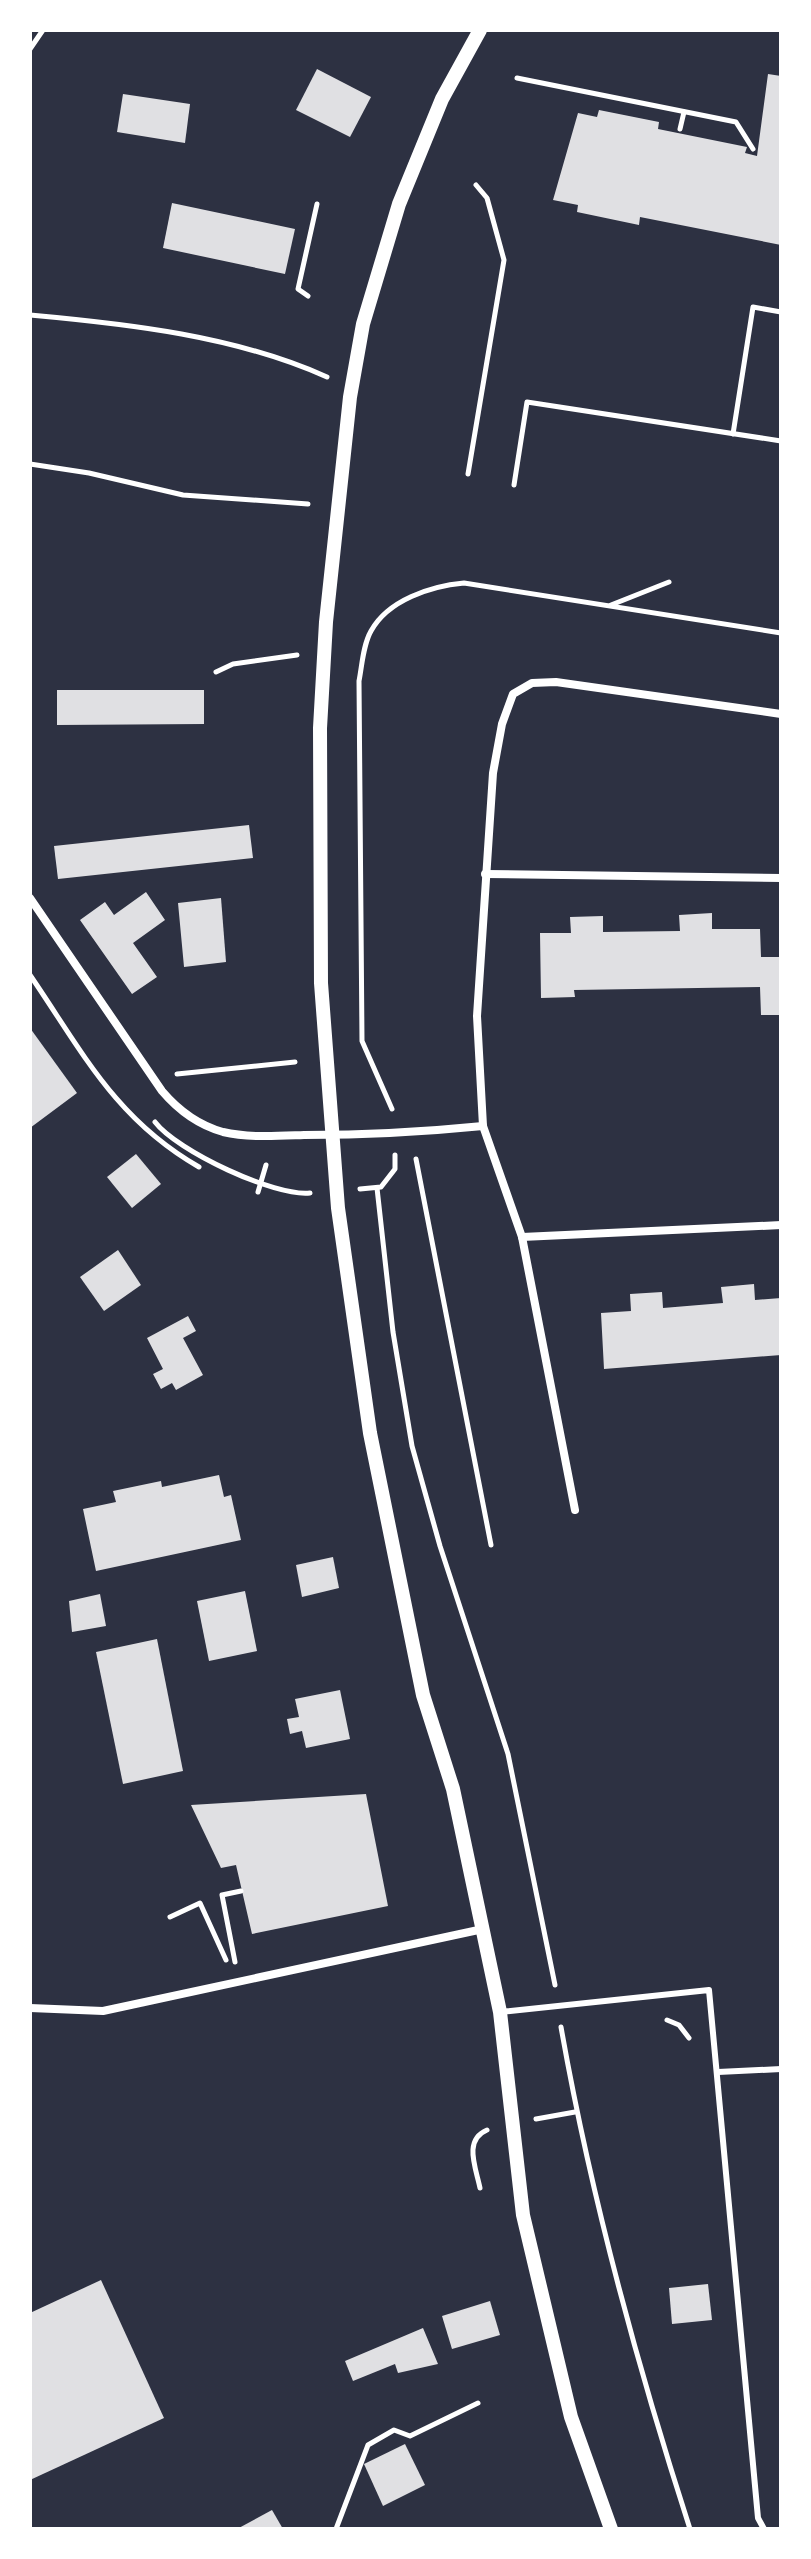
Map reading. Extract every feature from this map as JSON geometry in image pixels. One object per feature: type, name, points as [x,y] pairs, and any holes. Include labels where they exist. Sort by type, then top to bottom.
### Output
[{"type":"street","points":[[480,30],[442,99],[399,204],[363,324],[344,438],[326,622],[320,728],[321,983],[331,1135],[349,1293],[370,1433],[423,1695],[453,1789],[500,2012],[523,2215],[571,2417],[611,2529]]},
{"type":"street","points":[[575,1510],[522,1237],[483,1126],[477,1016],[493,773],[502,724],[513,694],[532,683],[556,682],[781,714]]},
{"type":"street","points":[[485,874],[781,878]]},
{"type":"street","points":[[30,898],[178,1109],[200,1123],[223,1132],[265,1136],[381,1135],[483,1126]]},
{"type":"street","points":[[522,1237],[781,1225]]},
{"type":"street","points":[[30,2008],[103,2011],[483,1929]]},
{"type":"lane","points":[[500,2012],[709,1990],[758,2518],[764,2529]]},
{"type":"lane","points":[[718,2072],[781,2069]]},
{"type":"path","points":[[30,49],[43,30]]},
{"type":"path","points":[[517,78],[736,122],[753,149]]},
{"type":"path","points":[[680,129],[684,112]]},
{"type":"path","points":[[468,474],[504,260],[487,198],[476,185]]},
{"type":"path","points":[[308,296],[298,289],[317,204]]},
{"type":"path","points":[[733,434],[753,307],[781,312]]},
{"type":"path","points":[[30,315],[84,320],[253,349],[327,377]]},
{"type":"path","points":[[514,485],[527,402],[781,441]]},
{"type":"path","points":[[30,464],[89,473],[183,495],[308,504]]},
{"type":"path","points":[[609,606],[669,582]]},
{"type":"path","points":[[392,1109],[362,1041],[359,681],[370,633],[381,617],[401,603],[443,585],[464,583],[781,633]]},
{"type":"path","points":[[216,672],[233,664],[297,655]]},
{"type":"path","points":[[30,975],[125,1113],[169,1150],[199,1167]]},
{"type":"path","points":[[176,1074],[295,1062]]},
{"type":"path","points":[[359,1189],[377,1188],[392,1176],[396,1158]]},
{"type":"path","points":[[416,1159],[491,1545]]},
{"type":"path","points":[[258,1192],[266,1165]]},
{"type":"path","points":[[377,1188],[393,1332],[412,1446],[440,1546],[508,1754],[556,1987]]},
{"type":"path","points":[[170,1917],[200,1903],[233,1968],[222,1895],[241,1891]]},
{"type":"path","points":[[654,2019],[679,2025],[687,2031],[693,2053],[715,2051]]},
{"type":"path","points":[[561,2026],[575,2112],[651,2408],[690,2529]]},
{"type":"path","points":[[552,2032],[561,2026],[570,2027]]},
{"type":"path","points":[[549,2117],[575,2112]]},
{"type":"path","points":[[480,2188],[472,2143],[477,2134],[488,2129]]},
{"type":"path","points":[[336,2529],[368,2445],[394,2430],[410,2436],[478,2403]]},
{"type":"building","points":[[317,69],[371,97],[350,137],[296,110]]},
{"type":"building","points":[[768,74],[781,76],[781,245],[640,217],[639,225],[577,212],[578,205],[553,200],[578,113],[597,117],[599,110],[659,122],[658,129],[747,147],[745,153],[757,156]]},
{"type":"building","points":[[123,94],[190,104],[185,143],[117,132]]},
{"type":"building","points":[[172,203],[295,229],[285,274],[163,248]]},
{"type":"building","points":[[57,690],[204,690],[204,724],[57,725]]},
{"type":"building","points":[[249,825],[253,858],[58,879],[54,846]]},
{"type":"building","points":[[146,892],[165,920],[133,943],[157,977],[132,994],[80,920],[105,902],[114,915]]},
{"type":"building","points":[[221,898],[226,962],[184,967],[178,903]]},
{"type":"building","points":[[712,913],[712,929],[760,929],[761,957],[781,957],[781,1015],[761,1015],[760,987],[574,990],[575,997],[541,998],[540,933],[571,933],[570,917],[603,916],[603,932],[680,931],[679,915]]},
{"type":"building","points":[[30,1028],[77,1093],[30,1128]]},
{"type":"building","points":[[136,1154],[161,1184],[132,1208],[107,1177]]},
{"type":"building","points":[[118,1250],[141,1285],[104,1311],[80,1277]]},
{"type":"building","points":[[754,1284],[755,1300],[781,1298],[781,1355],[604,1369],[601,1313],[631,1311],[630,1294],[662,1292],[663,1308],[723,1303],[721,1287]]},
{"type":"building","points":[[188,1316],[196,1331],[183,1338],[203,1375],[176,1390],[172,1383],[161,1389],[153,1374],[163,1369],[147,1338]]},
{"type":"building","points":[[219,1475],[224,1497],[231,1495],[241,1540],[96,1571],[83,1509],[116,1502],[113,1491],[161,1481],[162,1487]]},
{"type":"building","points":[[333,1557],[339,1588],[302,1597],[296,1565]]},
{"type":"building","points":[[245,1591],[257,1651],[209,1661],[197,1601]]},
{"type":"building","points":[[100,1594],[106,1626],[72,1632],[69,1601]]},
{"type":"building","points":[[157,1639],[183,1771],[123,1784],[96,1652]]},
{"type":"building","points":[[340,1690],[350,1739],[306,1748],[302,1731],[290,1734],[287,1719],[299,1717],[295,1699]]},
{"type":"building","points":[[366,1794],[388,1906],[252,1934],[236,1865],[221,1868],[191,1805]]},
{"type":"building","points":[[101,2280],[164,2418],[30,2480],[30,2313]]},
{"type":"building","points":[[708,2284],[712,2320],[672,2324],[669,2288]]},
{"type":"building","points":[[490,2301],[500,2335],[452,2349],[442,2316]]},
{"type":"building","points":[[423,2328],[438,2364],[398,2373],[395,2364],[353,2381],[345,2361]]},
{"type":"building","points":[[405,2444],[425,2485],[383,2506],[364,2464]]},
{"type":"building","points":[[272,2510],[283,2529],[237,2529]]}]
